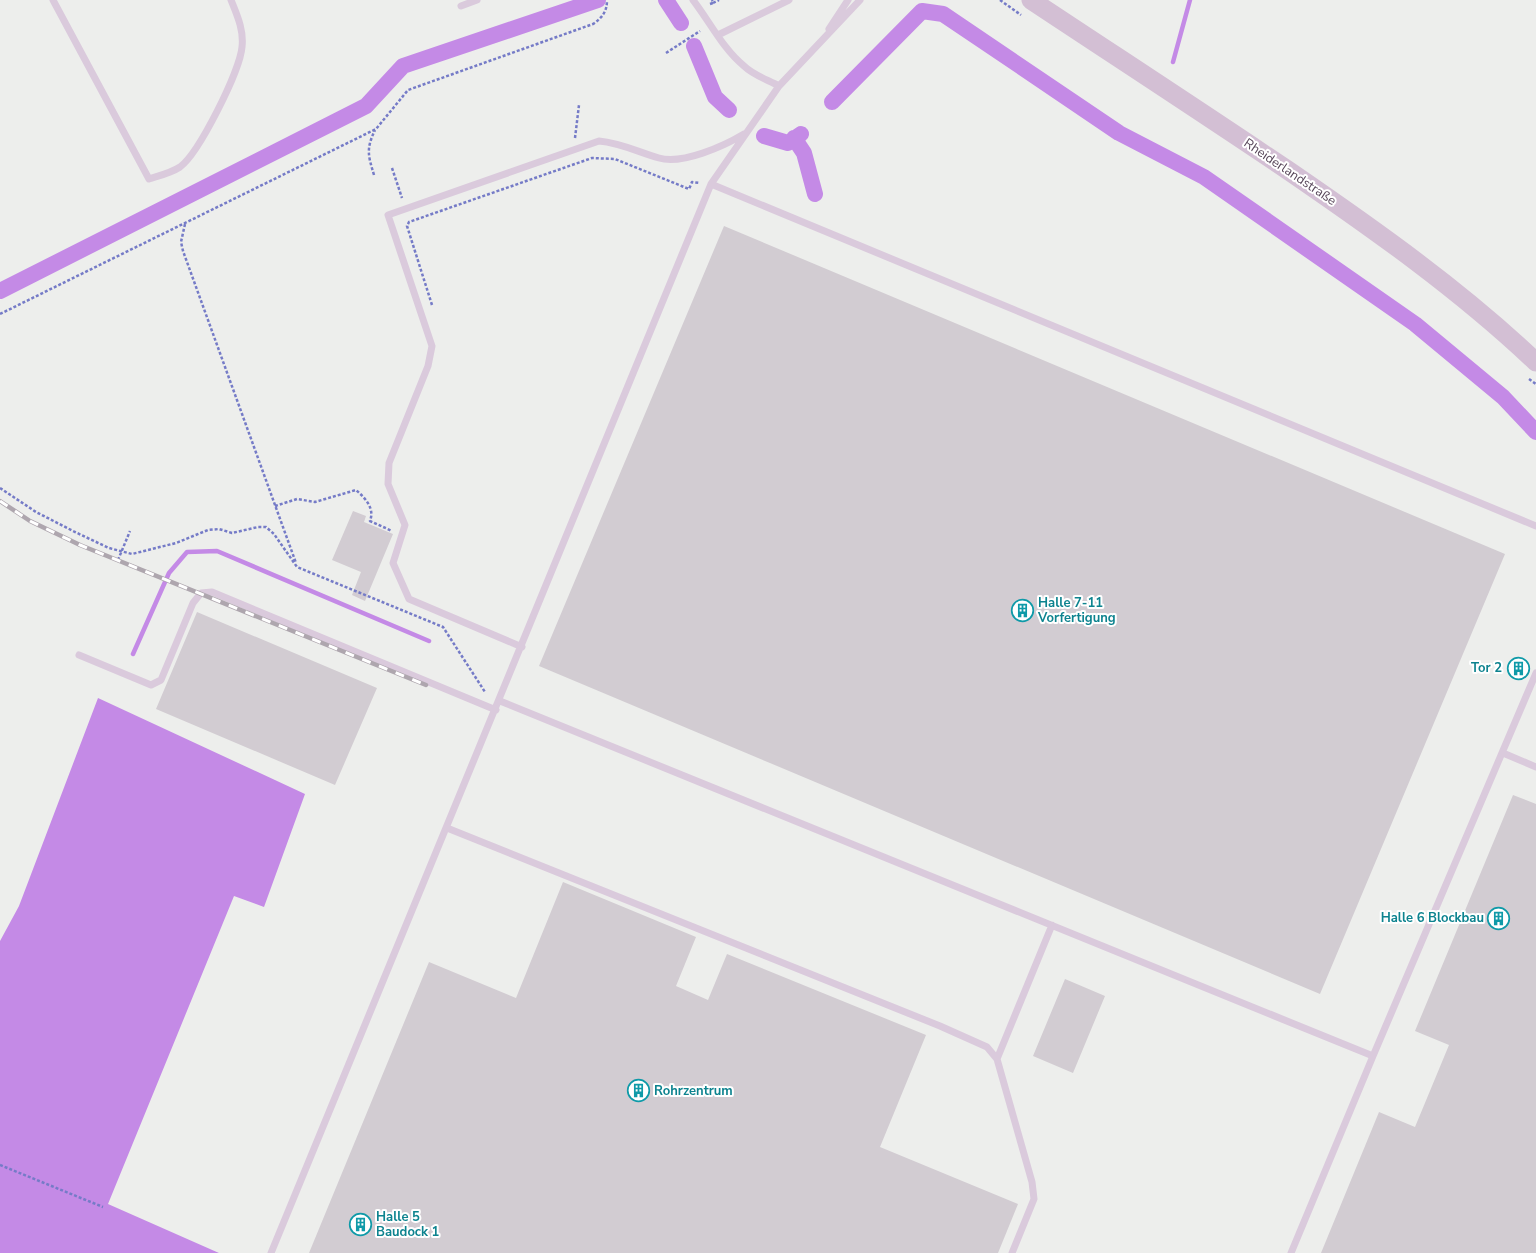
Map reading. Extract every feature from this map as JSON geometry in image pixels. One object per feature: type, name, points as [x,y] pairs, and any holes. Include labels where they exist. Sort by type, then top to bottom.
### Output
[{"type":"main road","name":"Rheiderlandstraße","points":[[1031,0],[1194,107],[1360,220],[1435,276],[1536,362]]},
{"type":"lane","points":[[53,0],[149,179],[179,168],[193,154],[201,142],[232,77],[242,47],[239,20],[231,0]]},
{"type":"lane","points":[[461,6],[477,0]]},
{"type":"lane","points":[[693,0],[726,49],[745,67],[779,86]]},
{"type":"lane","points":[[718,35],[789,0]]},
{"type":"lane","points":[[817,45],[848,0]]},
{"type":"lane","points":[[271,1253],[500,701],[711,184],[779,86],[860,0]]},
{"type":"lane","points":[[522,647],[409,599],[394,563],[405,525],[388,484],[389,463],[428,366],[432,346],[388,215],[599,141],[615,143],[660,159],[682,159],[727,144],[746,133]]},
{"type":"lane","points":[[711,184],[1536,526]]},
{"type":"lane","points":[[79,654],[151,685],[161,680],[193,603],[200,593],[212,592],[496,710]]},
{"type":"lane","points":[[1291,1253],[1536,673]]},
{"type":"lane","points":[[500,701],[1373,1056]]},
{"type":"lane","points":[[1502,753],[1536,767]]},
{"type":"lane","points":[[447,828],[940,1026],[987,1047],[997,1059],[1032,1182],[1034,1199],[1012,1253]]},
{"type":"lane","points":[[997,1059],[1052,925]]},
{"type":"path","points":[[713,2],[718,0]]},
{"type":"path","points":[[374,175],[368,153],[370,141],[376,129],[408,90],[584,28],[600,19],[606,10],[607,1]]},
{"type":"path","points":[[666,53],[700,31]]},
{"type":"path","points":[[579,105],[574,142],[582,161]]},
{"type":"path","points":[[0,314],[376,129]]},
{"type":"path","points":[[409,222],[592,158],[615,159],[689,189],[692,182],[711,184]]},
{"type":"path","points":[[392,168],[409,222],[407,226],[433,308]]},
{"type":"path","points":[[185,224],[181,242],[183,251],[297,567]]},
{"type":"path","points":[[0,488],[36,512],[74,532],[109,548],[132,554],[176,543],[208,530],[220,528],[232,533],[242,532],[258,527],[266,527],[274,534],[297,567],[443,628],[496,710]]},
{"type":"path","points":[[275,506],[297,499],[315,502],[356,490],[367,500],[372,516],[370,521],[402,535]]},
{"type":"path","points":[[118,560],[130,531]]},
{"type":"path","points":[[0,1165],[103,1207]]},
{"type":"shaded area","points":[[98,698],[305,794],[264,907],[234,896],[108,1204],[219,1253],[0,1253],[0,941],[19,906]]},
{"type":"building","name":"Halle 7-11 Vorfertigung","points":[[724,226],[1505,554],[1320,994],[539,666]]},
{"type":"building","points":[[353,511],[366,516],[364,522],[393,534],[365,601],[352,595],[361,572],[332,560]]},
{"type":"building","points":[[197,612],[377,688],[335,785],[156,709]]},
{"type":"building","name":"Halle 6 Blockbau","points":[[1513,795],[1536,804],[1536,1253],[1321,1253],[1379,1112],[1415,1127],[1449,1045],[1415,1031]]},
{"type":"building","name":"Rohrzentrum","points":[[563,882],[696,937],[676,986],[708,1000],[727,954],[926,1035],[880,1147],[1018,1204],[998,1253],[309,1253],[429,962],[516,998]]},
{"type":"building","points":[[1065,979],[1105,996],[1073,1073],[1033,1056]]},
{"type":"waterway","points":[[0,291],[366,106],[403,66],[598,0]]},
{"type":"waterway","points":[[666,0],[681,23]]},
{"type":"waterway","points":[[1173,62],[1190,0]]},
{"type":"waterway","points":[[832,102],[922,11],[943,14],[1119,133],[1204,177],[1415,324],[1503,397],[1536,432]]},
{"type":"waterway","points":[[694,46],[715,97],[729,110]]},
{"type":"waterway","points":[[764,136],[788,143],[801,134]]},
{"type":"waterway","points":[[794,138],[804,153],[815,194]]},
{"type":"waterway","points":[[133,654],[169,573],[187,552],[217,551],[429,641]]},
{"type":"railway","points":[[0,501],[30,521],[80,545],[426,685]]},
{"type":"place","name":"Halle 7-11 Vorfertigung","points":[[1022,610]]},
{"type":"place","name":"Tor 2","points":[[1518,668]]},
{"type":"place","name":"Halle 6 Blockbau","points":[[1499,918]]},
{"type":"place","name":"Rohrzentrum","points":[[639,1091]]},
{"type":"place","name":"Halle 5 Baudock 1","points":[[361,1224]]}]
